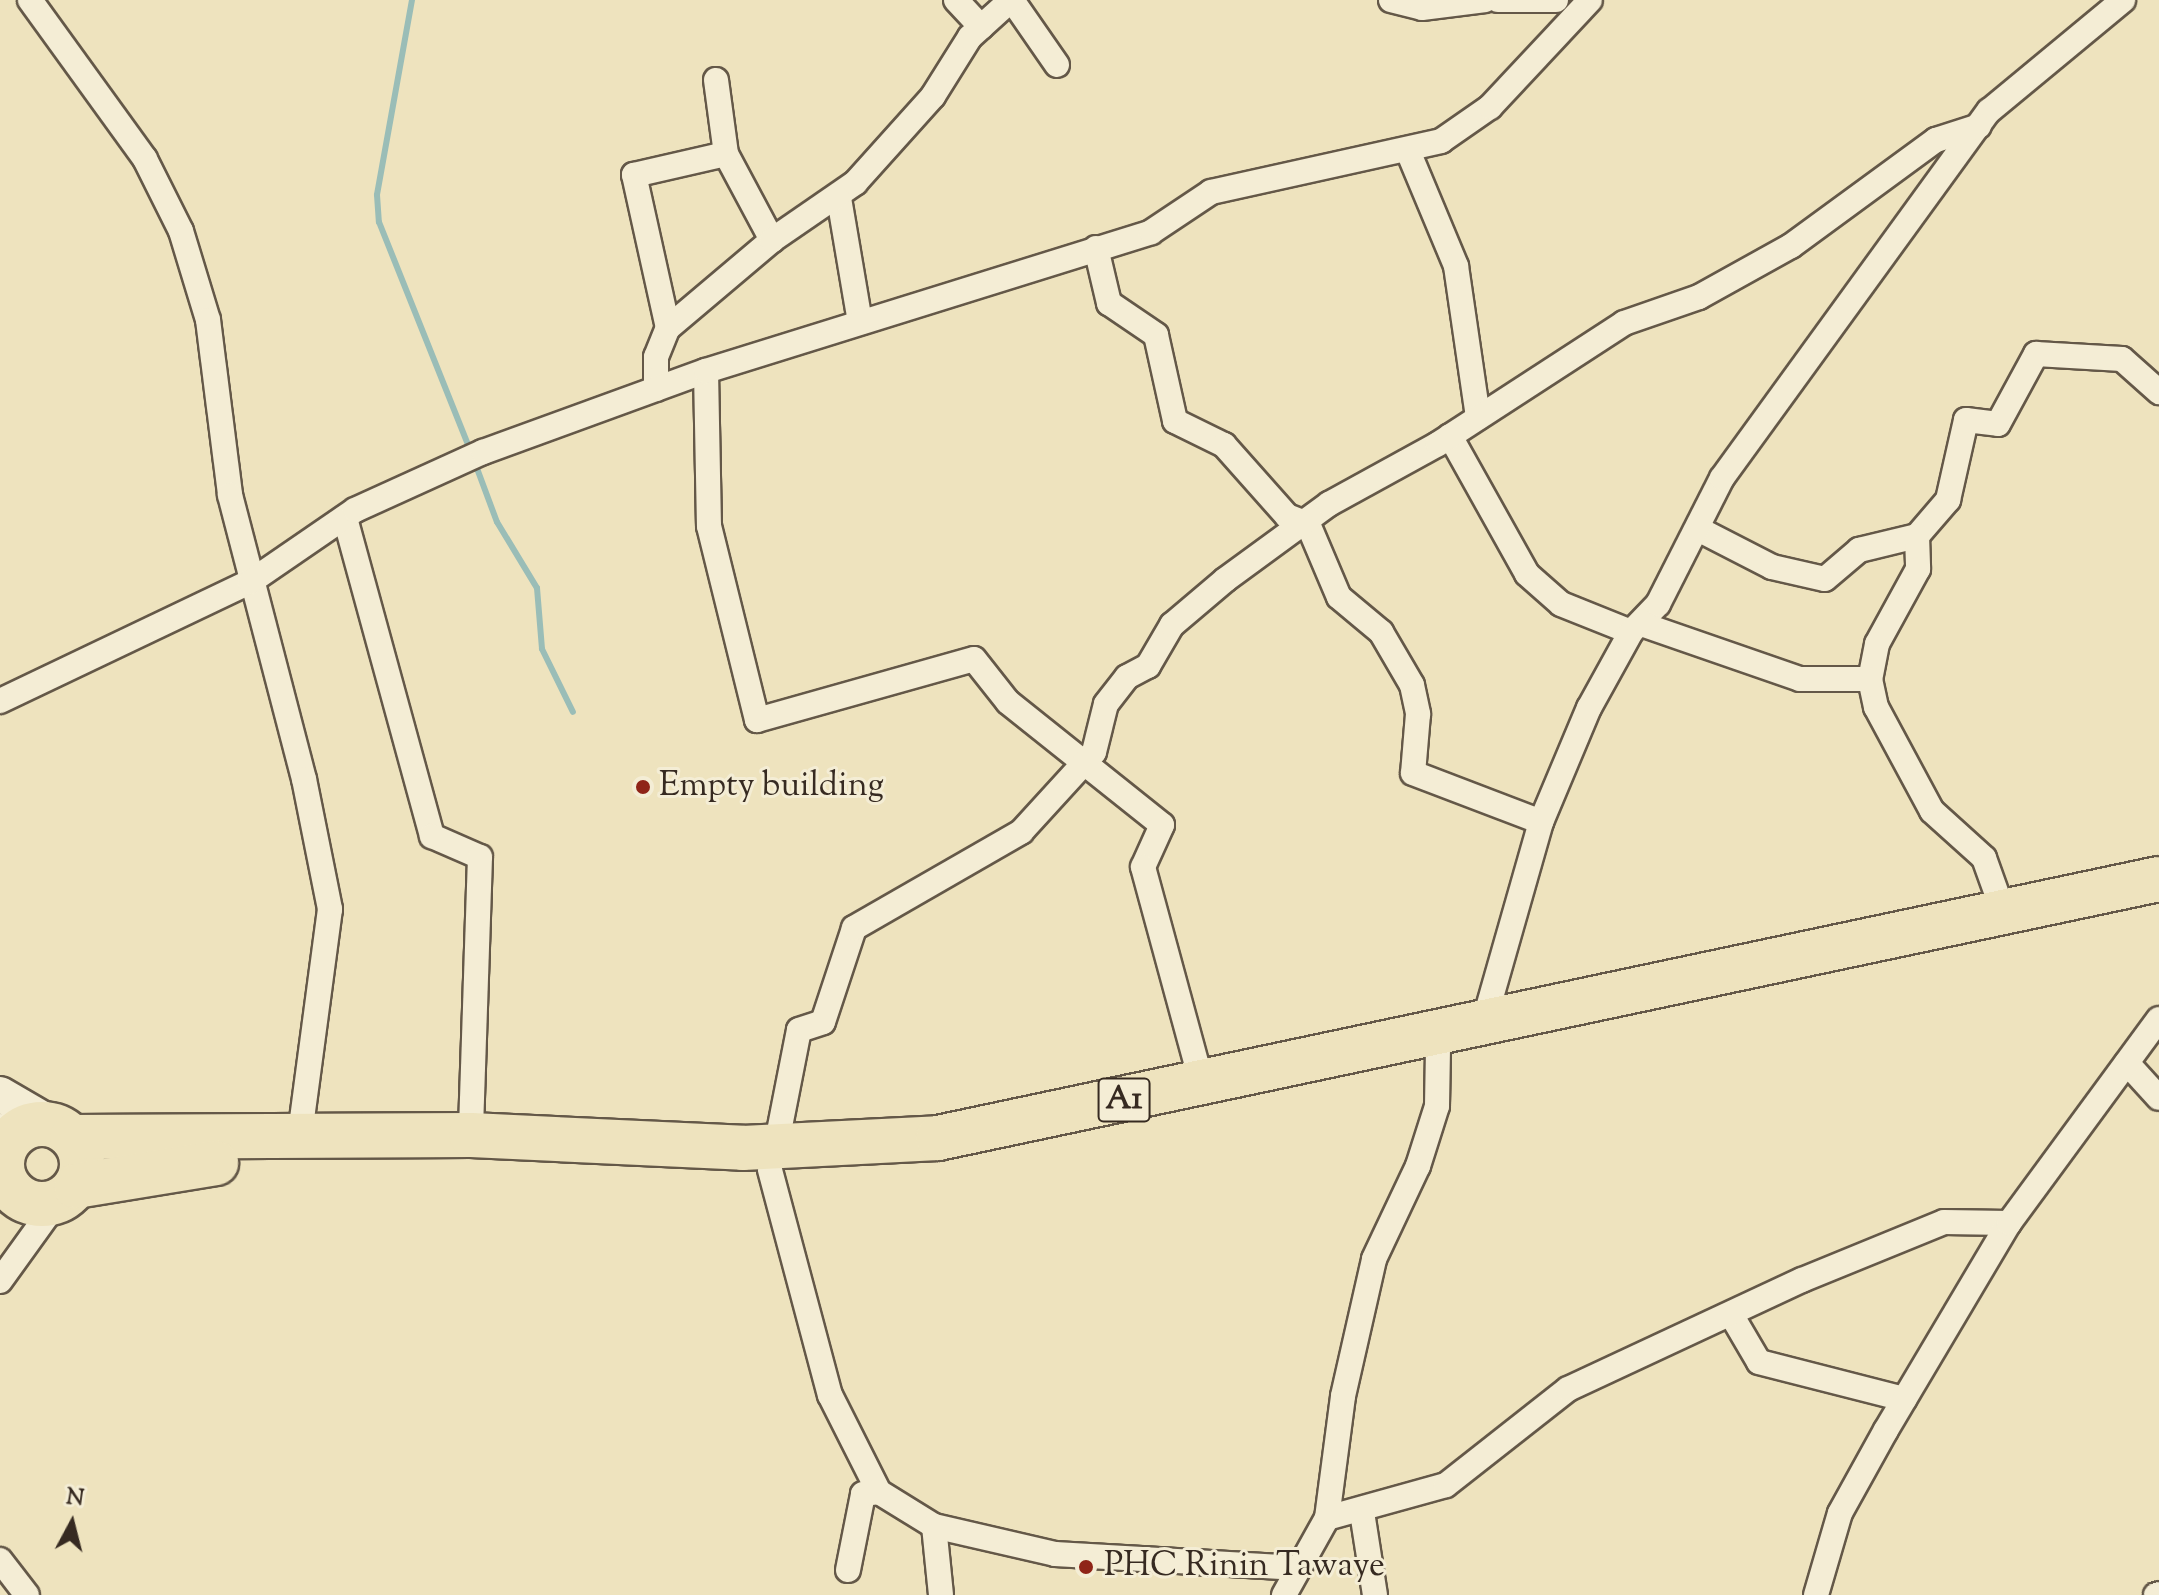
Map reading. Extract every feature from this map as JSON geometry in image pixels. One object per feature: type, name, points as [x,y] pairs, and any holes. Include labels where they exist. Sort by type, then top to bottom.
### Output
[{"type":"highway","name":"A1","points":[[36,1206],[179,1166],[284,1161],[773,1159],[938,1138],[2159,879]]},
{"type":"highway","name":"A1","points":[[64,1132],[471,1135],[886,1166],[989,1150],[1438,1051],[2159,903]]},
{"type":"highway","points":[[31,1126],[64,1132],[82,1161],[36,1206],[5,1179],[4,1145],[31,1126]]},
{"type":"street","points":[[30,0],[145,159],[181,231],[208,320],[230,495],[250,582],[304,779],[330,909],[300,1135]]},
{"type":"street","points":[[956,0],[981,27]]},
{"type":"street","points":[[656,389],[656,357],[668,328],[772,240],[839,198],[933,96],[981,27],[1012,0],[1057,65]]},
{"type":"street","points":[[1391,0],[1422,8],[1485,0]]},
{"type":"street","points":[[1498,0],[1556,0]]},
{"type":"street","points":[[0,701],[250,582],[345,518],[483,452],[706,371],[1151,232],[1211,192],[1332,161],[1408,151],[1441,141],[1490,107],[1590,0]]},
{"type":"street","points":[[1484,1022],[1541,822],[1589,708],[1700,530],[1722,478],[1979,126],[2007,93],[2123,0]]},
{"type":"street","points":[[716,80],[726,154],[772,240]]},
{"type":"street","points":[[1299,1568],[1055,1554],[934,1526],[879,1492],[830,1395],[773,1159],[799,1030],[823,1022],[854,928],[1021,832],[1094,752],[1106,704],[1127,677],[1148,666],[1172,625],[1308,524],[1329,504],[1450,436],[1624,323],[1699,297],[1791,246],[1936,140],[1979,126]]},
{"type":"street","points":[[1408,151],[1456,266],[1478,417]]},
{"type":"street","points":[[668,328],[634,175],[726,154]]},
{"type":"street","points":[[839,198],[860,322]]},
{"type":"street","points":[[1096,248],[1109,303],[1156,335],[1175,421],[1224,445],[1287,516],[1308,524],[1339,597],[1373,621],[1412,685],[1418,714],[1413,773],[1541,822]]},
{"type":"street","points":[[1700,530],[1772,567],[1825,579],[1869,545],[1917,536],[1948,500],[1966,420],[1998,424],[2036,354],[2122,359],[2159,392]]},
{"type":"street","points":[[706,371],[709,526],[757,720],[974,659],[1008,702],[1162,825],[1143,867],[1202,1084]]},
{"type":"street","points":[[1450,436],[1527,574],[1561,604],[1800,679],[1870,679]]},
{"type":"street","points":[[345,518],[432,836],[480,857],[471,1135]]},
{"type":"street","points":[[1917,536],[1918,569],[1877,644],[1870,679],[1898,759],[1940,822],[1984,858],[2003,911]]},
{"type":"street","points":[[1816,1595],[1840,1513],[1904,1399],[2009,1223],[2159,1019]]},
{"type":"street","points":[[1284,1595],[1327,1518],[1343,1396],[1374,1259],[1418,1166],[1437,1106],[1438,1051]]},
{"type":"street","points":[[2127,1063],[2159,1098]]},
{"type":"street","points":[[0,1094],[64,1132]]},
{"type":"street","points":[[0,1281],[36,1206]]},
{"type":"street","points":[[1327,1518],[1362,1512],[1446,1485],[1568,1389],[1944,1222],[2009,1223]]},
{"type":"street","points":[[1732,1316],[1759,1362],[1904,1399]]},
{"type":"street","points":[[848,1570],[863,1494],[879,1492]]},
{"type":"street","points":[[1362,1512],[1375,1595]]},
{"type":"street","points":[[934,1526],[941,1595]]},
{"type":"street","points":[[0,1560],[27,1595]]},
{"type":"waterway","points":[[412,0],[377,195],[379,222],[471,452]]},
{"type":"waterway","points":[[475,463],[497,522],[537,588],[542,649],[573,712]]},
{"type":"place","name":"Empty building","points":[[643,787]]},
{"type":"place","name":"PHC Rinin Tawaye","points":[[1086,1567]]}]
